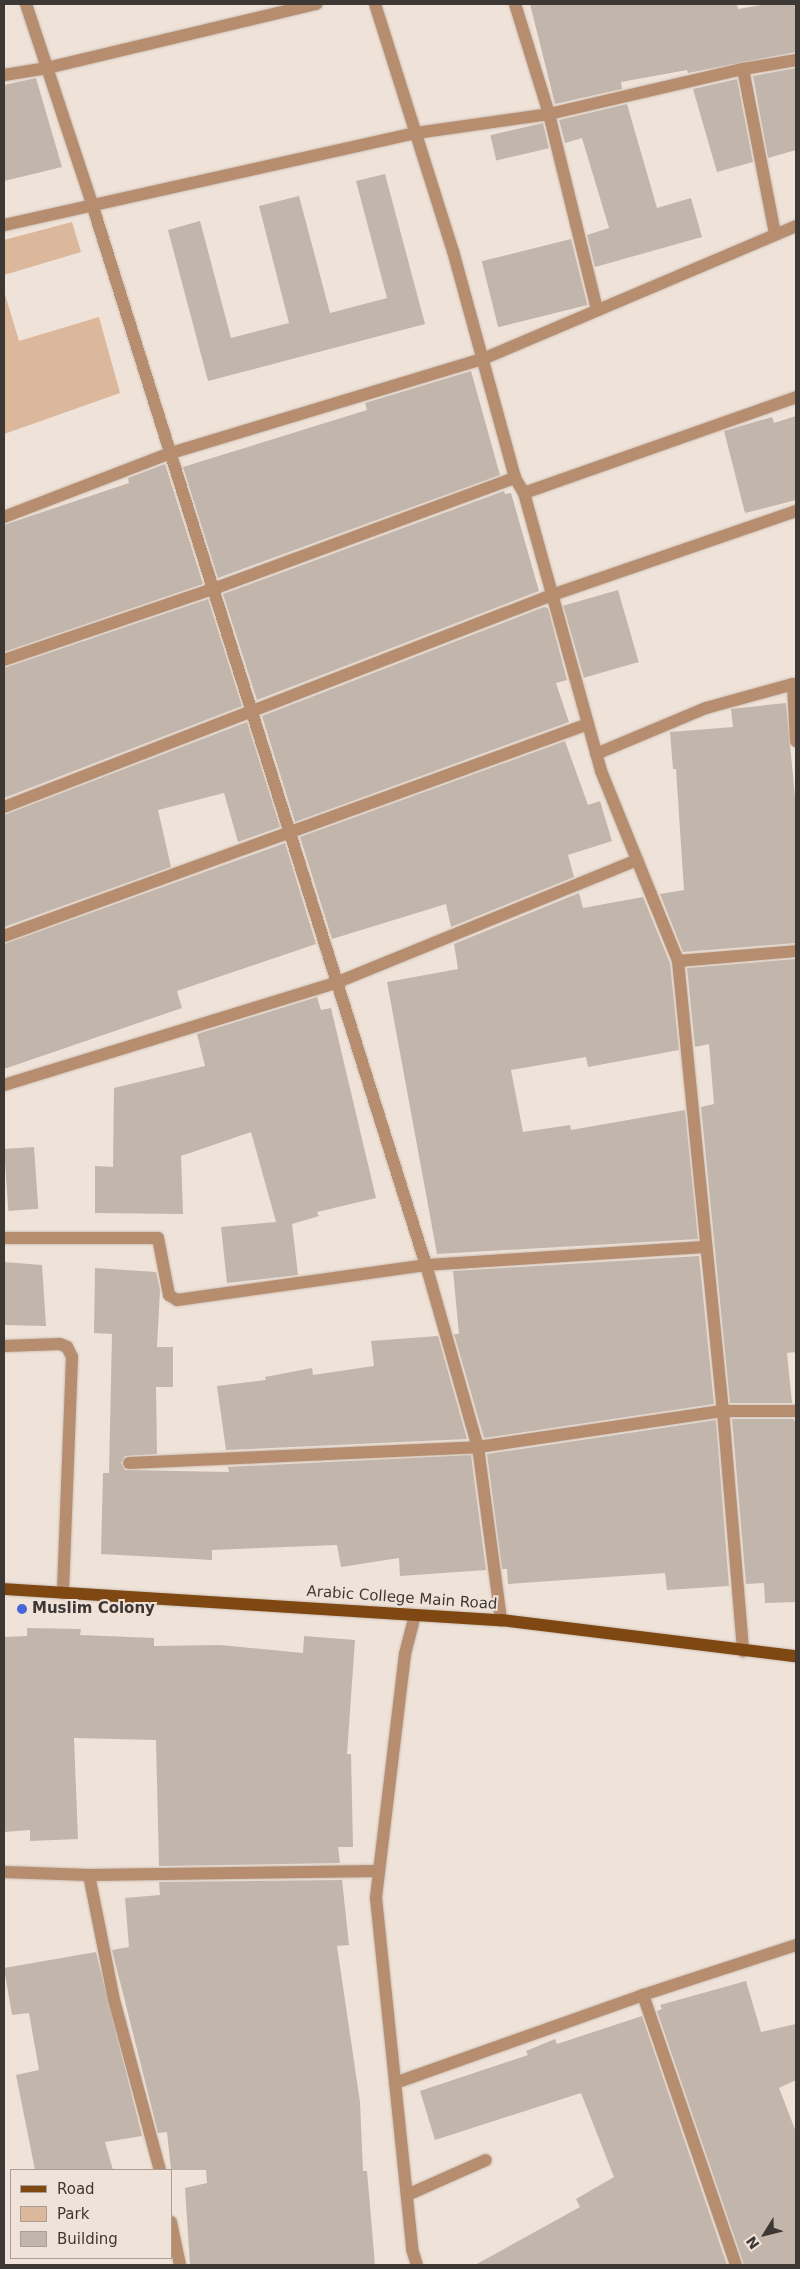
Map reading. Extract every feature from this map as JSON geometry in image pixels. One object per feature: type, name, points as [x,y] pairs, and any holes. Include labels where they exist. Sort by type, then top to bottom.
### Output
[{"type":"main road","name":"Arabic College Main Road","points":[[4,1590],[501,1620],[796,1656]]},
{"type":"street","points":[[26,4],[92,204],[426,1265],[478,1447],[501,1620]]},
{"type":"street","points":[[4,75],[47,68],[316,4]]},
{"type":"street","points":[[375,4],[416,133],[483,359],[515,478],[524,492],[596,754],[678,961],[723,1411],[743,1651]]},
{"type":"street","points":[[515,4],[549,114],[597,308]]},
{"type":"street","points":[[4,225],[416,133],[549,114],[743,69],[796,60]]},
{"type":"street","points":[[743,69],[775,234]]},
{"type":"street","points":[[4,516],[171,454],[483,359],[597,308],[796,226]]},
{"type":"street","points":[[524,492],[796,397]]},
{"type":"street","points":[[4,660],[213,589],[515,478]]},
{"type":"street","points":[[4,807],[552,594],[796,512]]},
{"type":"street","points":[[596,754],[706,708],[793,684],[796,741]]},
{"type":"street","points":[[4,936],[588,724]]},
{"type":"street","points":[[4,1085],[338,982],[637,860]]},
{"type":"street","points":[[678,961],[796,951]]},
{"type":"street","points":[[4,1238],[158,1238],[168,1295],[177,1300],[426,1265],[705,1246]]},
{"type":"street","points":[[4,1346],[60,1344],[67,1347],[72,1357],[63,1593]]},
{"type":"street","points":[[128,1464],[478,1447],[723,1411],[796,1411]]},
{"type":"street","points":[[415,1614],[405,1654],[376,1898],[412,2249],[417,2265]]},
{"type":"street","points":[[4,1872],[89,1875],[378,1871]]},
{"type":"street","points":[[89,1875],[114,2000],[160,2169]]},
{"type":"street","points":[[395,2083],[643,1995],[796,1945]]},
{"type":"street","points":[[643,1995],[736,2265]]},
{"type":"street","points":[[407,2195],[486,2160]]},
{"type":"street","points":[[172,2227],[180,2265]]},
{"type":"green space","points":[[72,222],[81,252],[4,275],[4,240]]},
{"type":"green space","points":[[4,291],[19,341],[99,317],[120,393],[4,434]]},
{"type":"building","points":[[530,4],[737,4],[738,9],[767,4],[796,4],[796,52],[688,73],[687,70],[621,82],[622,89],[555,104]]},
{"type":"building","points":[[796,68],[796,150],[768,158],[753,76]]},
{"type":"building","points":[[36,78],[62,167],[4,181],[4,85]]},
{"type":"building","points":[[737,79],[753,162],[717,172],[693,89]]},
{"type":"building","points":[[627,104],[657,208],[691,198],[702,237],[595,267],[587,235],[609,228],[582,138],[565,143],[559,120]]},
{"type":"building","points":[[543,123],[549,148],[496,160],[490,135]]},
{"type":"building","points":[[385,174],[425,324],[208,381],[168,230],[200,221],[231,338],[289,323],[259,206],[299,196],[330,313],[387,298],[356,181]]},
{"type":"building","points":[[571,239],[587,305],[498,327],[482,261]]},
{"type":"building","points":[[471,371],[500,475],[218,578],[183,467],[367,410],[365,403]]},
{"type":"building","points":[[796,416],[796,500],[745,513],[724,431],[772,417],[774,423]]},
{"type":"building","points":[[165,464],[203,584],[4,652],[4,525],[129,483],[128,478]]},
{"type":"building","points":[[504,491],[505,494],[511,493],[539,591],[257,700],[223,594]]},
{"type":"building","points":[[618,590],[639,662],[584,678],[563,606]]},
{"type":"building","points":[[208,599],[242,706],[4,798],[4,668]]},
{"type":"building","points":[[544,607],[548,608],[567,680],[556,683],[569,722],[295,822],[262,716]]},
{"type":"building","points":[[786,703],[796,807],[796,943],[683,952],[660,894],[684,890],[676,769],[673,769],[670,732],[733,727],[731,709]]},
{"type":"building","points":[[247,722],[280,827],[238,842],[224,793],[158,810],[171,867],[4,927],[4,815]]},
{"type":"building","points":[[565,741],[588,805],[600,801],[612,841],[568,855],[574,877],[451,927],[446,904],[332,939],[300,837]]},
{"type":"building","points":[[285,843],[316,944],[177,991],[182,1008],[4,1069],[4,944]]},
{"type":"building","points":[[579,893],[583,908],[643,897],[670,963],[679,1050],[588,1067],[586,1057],[511,1070],[523,1132],[570,1125],[571,1130],[685,1110],[698,1239],[437,1254],[387,982],[458,969],[454,944]]},
{"type":"building","points":[[796,959],[796,1352],[787,1353],[792,1403],[730,1403],[701,1107],[714,1104],[709,1044],[695,1047],[687,968]]},
{"type":"building","points":[[317,997],[321,1010],[331,1008],[376,1198],[317,1212],[319,1216],[292,1224],[298,1275],[227,1283],[221,1227],[276,1222],[251,1132],[181,1156],[183,1214],[95,1213],[95,1166],[113,1167],[114,1088],[205,1066],[197,1034]]},
{"type":"building","points":[[34,1147],[38,1209],[8,1211],[4,1149]]},
{"type":"building","points":[[699,1256],[714,1404],[484,1438],[454,1334],[459,1334],[453,1271]]},
{"type":"building","points":[[4,1262],[42,1265],[46,1326],[4,1325]]},
{"type":"building","points":[[95,1268],[156,1272],[160,1290],[157,1347],[173,1347],[173,1387],[156,1387],[157,1454],[125,1456],[121,1463],[125,1470],[229,1472],[228,1467],[471,1455],[486,1570],[400,1576],[399,1558],[341,1567],[337,1545],[212,1550],[212,1560],[101,1554],[103,1473],[109,1473],[112,1334],[94,1333]]},
{"type":"building","points":[[438,1336],[467,1439],[226,1450],[217,1386],[266,1380],[265,1377],[312,1368],[313,1375],[374,1366],[371,1341]]},
{"type":"building","points":[[732,1419],[793,1419],[796,1422],[796,1602],[765,1603],[764,1583],[746,1584]]},
{"type":"building","points":[[716,1420],[729,1586],[667,1590],[665,1573],[508,1584],[507,1569],[502,1569],[487,1454]]},
{"type":"building","points":[[27,1628],[81,1629],[80,1635],[154,1638],[154,1646],[220,1645],[303,1653],[304,1636],[355,1640],[347,1754],[351,1754],[353,1847],[338,1847],[340,1863],[159,1866],[156,1740],[74,1738],[78,1839],[30,1841],[30,1830],[4,1832],[4,1637],[27,1636]]},
{"type":"building","points":[[342,1880],[349,1945],[337,1946],[360,2102],[363,2171],[367,2171],[375,2265],[190,2265],[185,2188],[207,2183],[206,2170],[171,2169],[167,2132],[158,2133],[112,1950],[129,1947],[125,1898],[160,1895],[159,1882]]},
{"type":"building","points":[[96,1952],[142,2136],[105,2142],[113,2169],[35,2169],[16,2075],[39,2070],[29,2013],[12,2015],[4,1968]]},
{"type":"building","points":[[746,1981],[761,2032],[796,2024],[796,2080],[779,2088],[796,2132],[796,2265],[744,2265],[657,2011],[662,2009],[660,2005]]},
{"type":"building","points":[[642,2016],[727,2265],[475,2265],[580,2207],[576,2199],[614,2177],[581,2093],[435,2140],[420,2091],[528,2055],[526,2051],[555,2039],[557,2044]]},
{"type":"place","name":"Muslim Colony","points":[[22,1609]]}]
